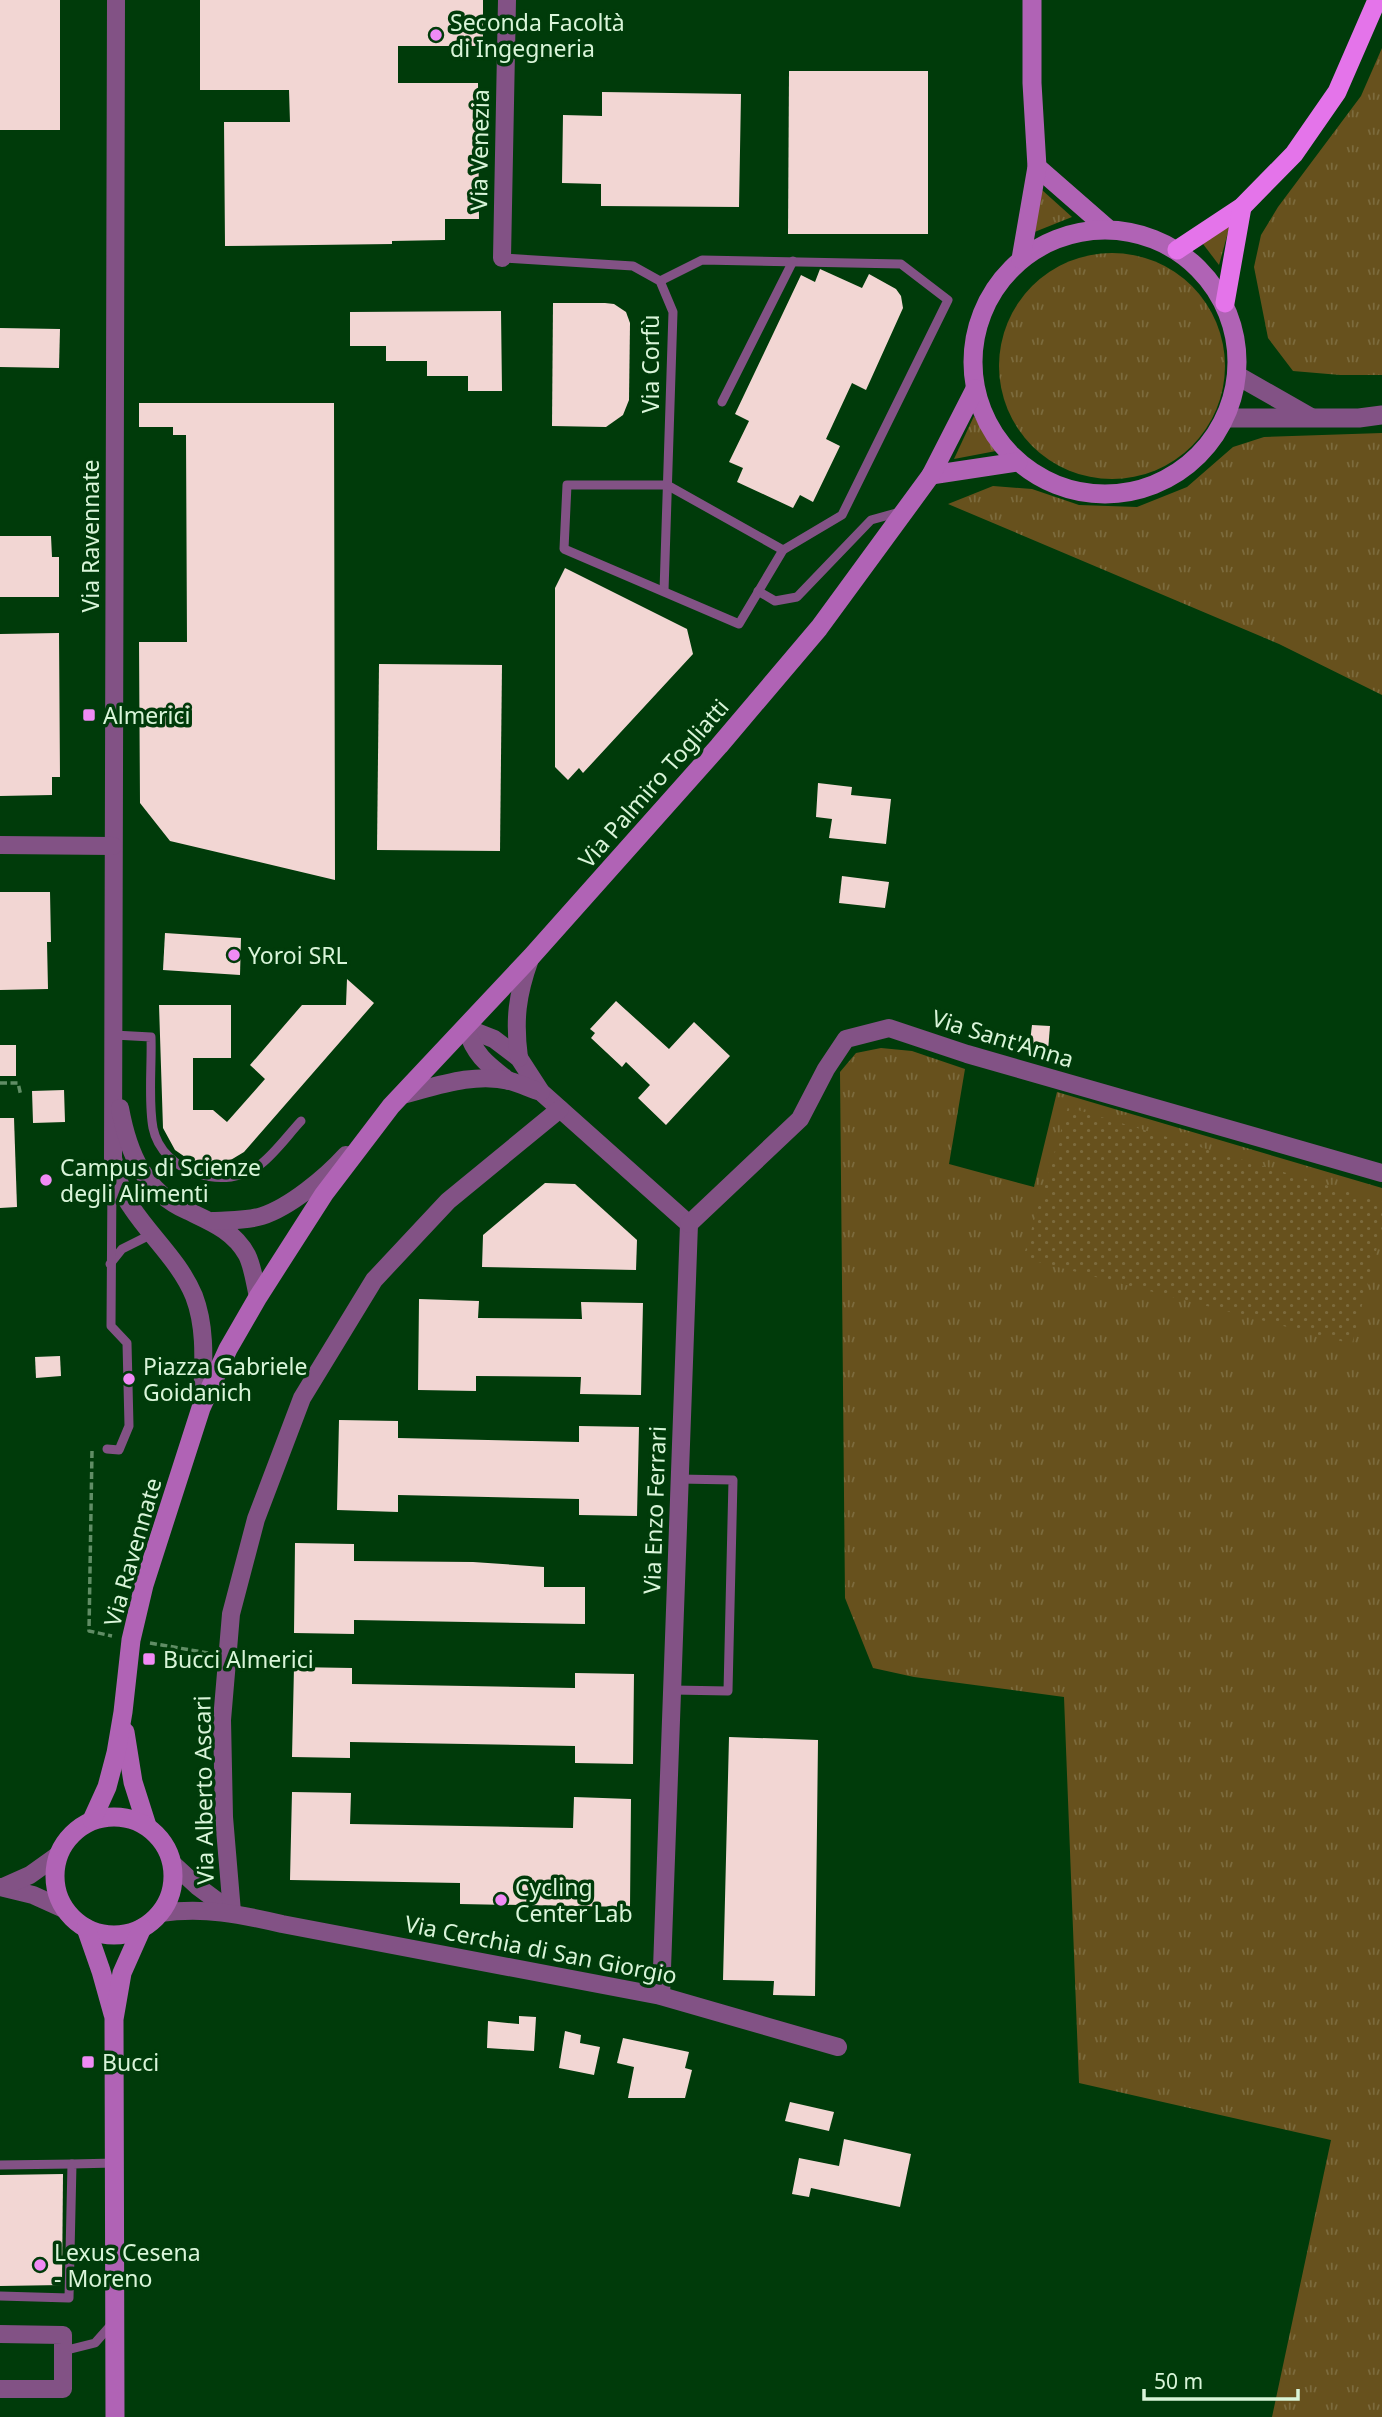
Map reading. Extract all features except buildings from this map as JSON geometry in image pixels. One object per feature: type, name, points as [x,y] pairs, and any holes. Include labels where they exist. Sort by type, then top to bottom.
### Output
[{"type":"highway","points":[[1177,250],[1242,207],[1294,154],[1337,92],[1377,0]]},
{"type":"highway","points":[[1225,303],[1242,207]]},
{"type":"main road","points":[[1021,259],[1037,167],[1032,83],[1032,0]]},
{"type":"main road","points":[[1037,167],[1108,229]]},
{"type":"main road","points":[[1108,229],[1142,234],[1177,250],[1204,273],[1225,303],[1236,334],[1238,376],[1226,418],[1213,440],[1196,459],[1161,482],[1120,494],[1090,494],[1062,487],[1038,476],[1018,462],[989,427],[975,389],[972,354],[979,320],[999,281],[1021,259],[1060,237],[1084,231],[1108,229]]},
{"type":"main road","name":"Via Palmiro Togliatti","points":[[258,1297],[324,1194],[397,1101],[531,957],[719,746],[811,638],[931,475],[975,389]]},
{"type":"main road","points":[[931,475],[1018,462]]},
{"type":"main road","name":"Via Ravennate","points":[[92,1820],[107,1787],[123,1712],[131,1640],[144,1586],[201,1408],[228,1349],[258,1297]]},
{"type":"main road","name":"Via Ravennate","points":[[123,1712],[133,1782],[147,1826]]},
{"type":"main road","points":[[111,1816],[130,1818],[147,1826],[163,1843],[172,1863],[173,1881],[169,1898],[160,1913],[142,1928],[114,1935],[86,1928],[64,1909],[54,1883],[58,1855],[72,1834],[92,1820],[111,1816]]},
{"type":"main road","points":[[86,1928],[102,1971],[114,2019]]},
{"type":"main road","points":[[115,2417],[114,2019],[122,1973],[142,1928]]},
{"type":"street","name":"Via Ravennate","points":[[116,0],[113,1158],[120,1186],[131,1207],[168,1252],[194,1297],[204,1353],[201,1408]]},
{"type":"street","name":"Via Venezia","points":[[502,258],[507,0]]},
{"type":"street","points":[[1238,376],[1311,418]]},
{"type":"street","points":[[1226,418],[1359,418],[1382,415]]},
{"type":"street","points":[[0,845],[113,846]]},
{"type":"street","points":[[519,1058],[515,1032],[516,1009],[520,987],[531,957]]},
{"type":"street","points":[[466,1028],[494,1039],[519,1058],[541,1092],[689,1224]]},
{"type":"street","points":[[466,1028],[480,1057],[510,1081]]},
{"type":"street","name":"Via Sant'Anna","points":[[689,1224],[800,1119],[826,1069],[846,1039],[889,1028],[967,1054],[1382,1173]]},
{"type":"street","name":"Via Ravennate","points":[[114,1073],[126,1141],[143,1174],[162,1196],[185,1210],[213,1221],[235,1239],[248,1256],[258,1297]]},
{"type":"street","points":[[397,1101],[450,1082],[474,1079],[510,1081],[541,1092]]},
{"type":"street","name":"Via Palmiro Togliatti","points":[[292,1202],[342,1160],[397,1101]]},
{"type":"street","name":"Via Alberto Ascari","points":[[232,1912],[223,1789],[222,1720],[231,1614],[256,1519],[302,1398],[374,1280],[448,1201],[561,1110]]},
{"type":"street","name":"Via Ravennate","points":[[213,1221],[262,1216],[292,1202]]},
{"type":"street","name":"Via Enzo Ferrari","points":[[661,1996],[689,1224]]},
{"type":"street","points":[[1,1887],[30,1875],[58,1855]]},
{"type":"street","name":"Via Cerchia di San Giorgio","points":[[172,1863],[232,1912]]},
{"type":"street","points":[[1,1887],[33,1895],[64,1909]]},
{"type":"street","name":"Via Cerchia di San Giorgio","points":[[160,1913],[191,1909],[232,1912],[282,1924],[661,1996],[838,2047]]},
{"type":"street","points":[[0,2334],[63,2335],[63,2389],[0,2389]]},
{"type":"lane","name":"Via Corfù","points":[[502,258],[634,266],[660,281],[673,312],[664,591]]},
{"type":"lane","points":[[660,281],[702,260],[901,264],[948,300],[842,515],[783,550],[739,624],[564,549],[567,485],[667,485],[783,550]]},
{"type":"lane","points":[[722,402],[793,261]]},
{"type":"lane","points":[[758,591],[775,601],[797,597],[871,520],[905,511]]},
{"type":"lane","points":[[114,1035],[152,1037],[153,1128],[164,1152],[196,1174],[215,1178],[240,1176],[261,1165],[301,1121]]},
{"type":"lane","points":[[107,1450],[119,1450],[129,1426],[127,1343],[111,1326],[113,1158]]},
{"type":"lane","points":[[110,1264],[122,1249],[152,1234]]},
{"type":"lane","points":[[673,1690],[728,1691],[729,1678],[733,1480],[679,1479]]},
{"type":"lane","points":[[0,2165],[115,2163]]},
{"type":"lane","points":[[0,2297],[69,2298],[72,2164]]},
{"type":"lane","points":[[63,2351],[95,2343],[115,2322]]},
{"type":"path","points":[[0,1083],[18,1083],[21,1096]]},
{"type":"path","points":[[107,1450],[92,1450],[89,1631],[228,1656]]},
{"type":"green space","points":[[1382,48],[1382,375],[1293,371],[1268,338],[1254,267],[1261,235],[1278,207],[1361,96]]},
{"type":"green space","points":[[1042,190],[1072,217],[1032,233]]},
{"type":"green space","points":[[1230,225],[1219,265],[1200,240]]},
{"type":"green space","points":[[1112,253],[1134,255],[1165,266],[1192,286],[1212,313],[1223,344],[1223,388],[1212,419],[1192,446],[1165,466],[1134,477],[1112,479],[1090,477],[1059,466],[1032,446],[1012,419],[1001,388],[999,366],[1001,344],[1012,313],[1032,286],[1059,266],[1090,255]]},
{"type":"green space","points":[[974,416],[996,451],[954,459]]},
{"type":"green space","points":[[1382,433],[1382,695],[1279,644],[948,504],[993,486],[1032,489],[1079,505],[1137,507],[1187,487],[1233,447],[1264,437]]},
{"type":"green space","points":[[881,1048],[912,1051],[965,1069],[949,1164],[1034,1187],[1057,1092],[1382,1188],[1382,2417],[1272,2417],[1331,2140],[1079,2083],[1064,1697],[914,1677],[873,1668],[845,1598],[840,1072],[856,1053]]},
{"type":"green space","points":[[1068,1107],[1382,1202],[1382,1228],[1352,1344],[1023,1258]]},
{"type":"place","name":"Seconda Facoltà di Ingegneria","points":[[436,35]]},
{"type":"place","name":"Almerici","points":[[89,715]]},
{"type":"place","name":"Yoroi SRL","points":[[234,955]]},
{"type":"place","name":"Campus di Scienze degli Alimenti","points":[[46,1180]]},
{"type":"place","name":"Piazza Gabriele Goidanich","points":[[129,1379]]},
{"type":"place","name":"Bucci Almerici","points":[[149,1659]]},
{"type":"place","name":"Cycling Center Lab","points":[[501,1900]]},
{"type":"place","name":"Bucci","points":[[88,2062]]},
{"type":"place","name":"Lexus Cesena - Moreno","points":[[40,2265]]}]
